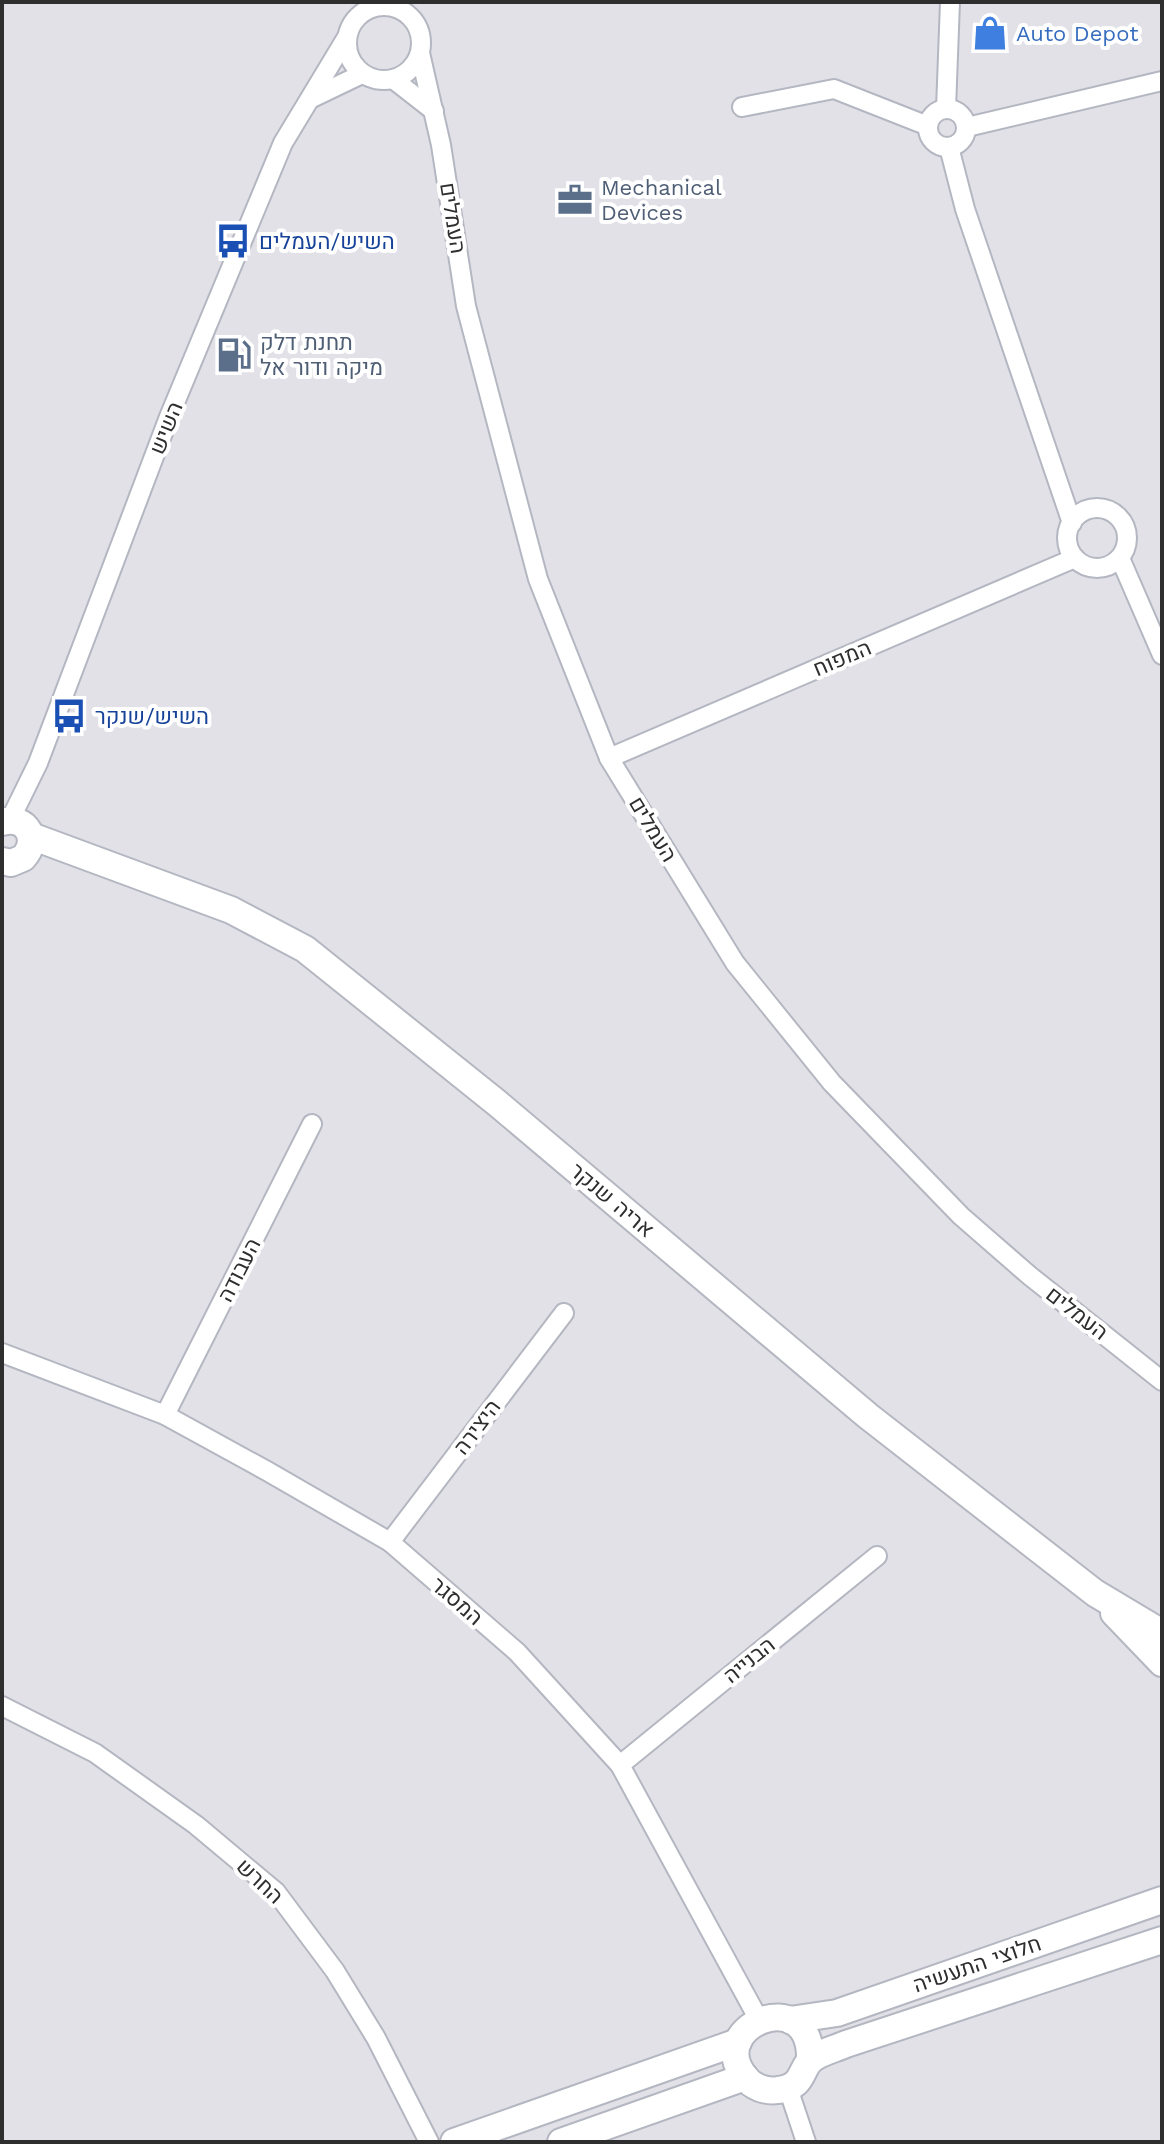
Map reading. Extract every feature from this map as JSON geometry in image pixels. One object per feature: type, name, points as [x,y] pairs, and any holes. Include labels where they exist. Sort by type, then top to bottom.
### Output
[{"type":"street","points":[[946,109],[950,2]]},
{"type":"street","points":[[396,5],[414,21],[419,31],[420,53],[411,68],[393,79],[373,79],[353,65],[348,54],[347,37],[354,21],[366,7],[396,5]]},
{"type":"street","name":"השיש","points":[[14,845],[38,763],[169,417],[283,143],[347,37]]},
{"type":"street","name":"העמלים","points":[[420,53],[434,111],[466,306],[538,579],[609,758],[735,963],[832,1083],[961,1216],[1030,1276],[1162,1381]]},
{"type":"street","points":[[310,99],[362,74]]},
{"type":"street","points":[[393,79],[434,111]]},
{"type":"street","points":[[967,127],[1162,81]]},
{"type":"street","points":[[742,107],[834,89],[928,126]]},
{"type":"street","points":[[946,109],[963,115],[967,127],[960,143],[949,147],[932,139],[928,126],[935,113],[946,109]]},
{"type":"street","points":[[949,147],[965,209],[1072,523]]},
{"type":"street","points":[[1094,508],[1114,513],[1126,529],[1125,549],[1120,558],[1102,568],[1083,564],[1075,558],[1067,541],[1072,523],[1078,515],[1094,508]]},
{"type":"street","name":"המפוח","points":[[609,758],[1075,558]]},
{"type":"street","points":[[1120,558],[1162,655]]},
{"type":"street","name":"אריה שנקר","points":[[14,845],[98,861],[231,910],[305,949],[497,1103],[868,1416],[1095,1593],[1162,1633]]},
{"type":"street","name":"העבודה","points":[[165,1415],[312,1124]]},
{"type":"street","name":"היצירה","points":[[390,1542],[564,1313]]},
{"type":"street","name":"המסגר","points":[[2,1353],[165,1415],[390,1542],[517,1652],[620,1765],[759,2020]]},
{"type":"street","name":"הבנייה","points":[[620,1765],[877,1556]]},
{"type":"street","name":"אריה שנקר","points":[[1095,1593],[1162,1663]]},
{"type":"street","name":"החרש","points":[[2,1706],[95,1753],[196,1825],[276,1892],[335,1971],[376,2038],[429,2142]]},
{"type":"street","name":"חלוצי התעשיה","points":[[759,2020],[778,2017],[790,2020],[837,2013],[1162,1900]]},
{"type":"street","name":"חלוצי התעשיה","points":[[788,2088],[798,2081],[810,2060],[846,2044],[1162,1940]]},
{"type":"street","points":[[759,2020],[744,2031],[738,2042],[738,2066],[745,2077],[765,2090],[788,2088],[806,2142]]},
{"type":"street","points":[[790,2020],[806,2037],[810,2060]]},
{"type":"street","points":[[454,2142],[738,2042]]},
{"type":"street","points":[[561,2142],[745,2077]]},
{"type":"shaded area","points":[[2,2],[1162,2],[1162,2142],[2,2142]]},
{"type":"place","name":"Auto Depot","points":[[990,33]]},
{"type":"place","name":"Mechanical Devices","points":[[575,200]]},
{"type":"place","name":"השיש/העמלים","points":[[233,241]]},
{"type":"place","name":"תחנת דלק מיקה ודור אל","points":[[234,355]]},
{"type":"place","name":"השיש/שנקר","points":[[69,716]]}]
